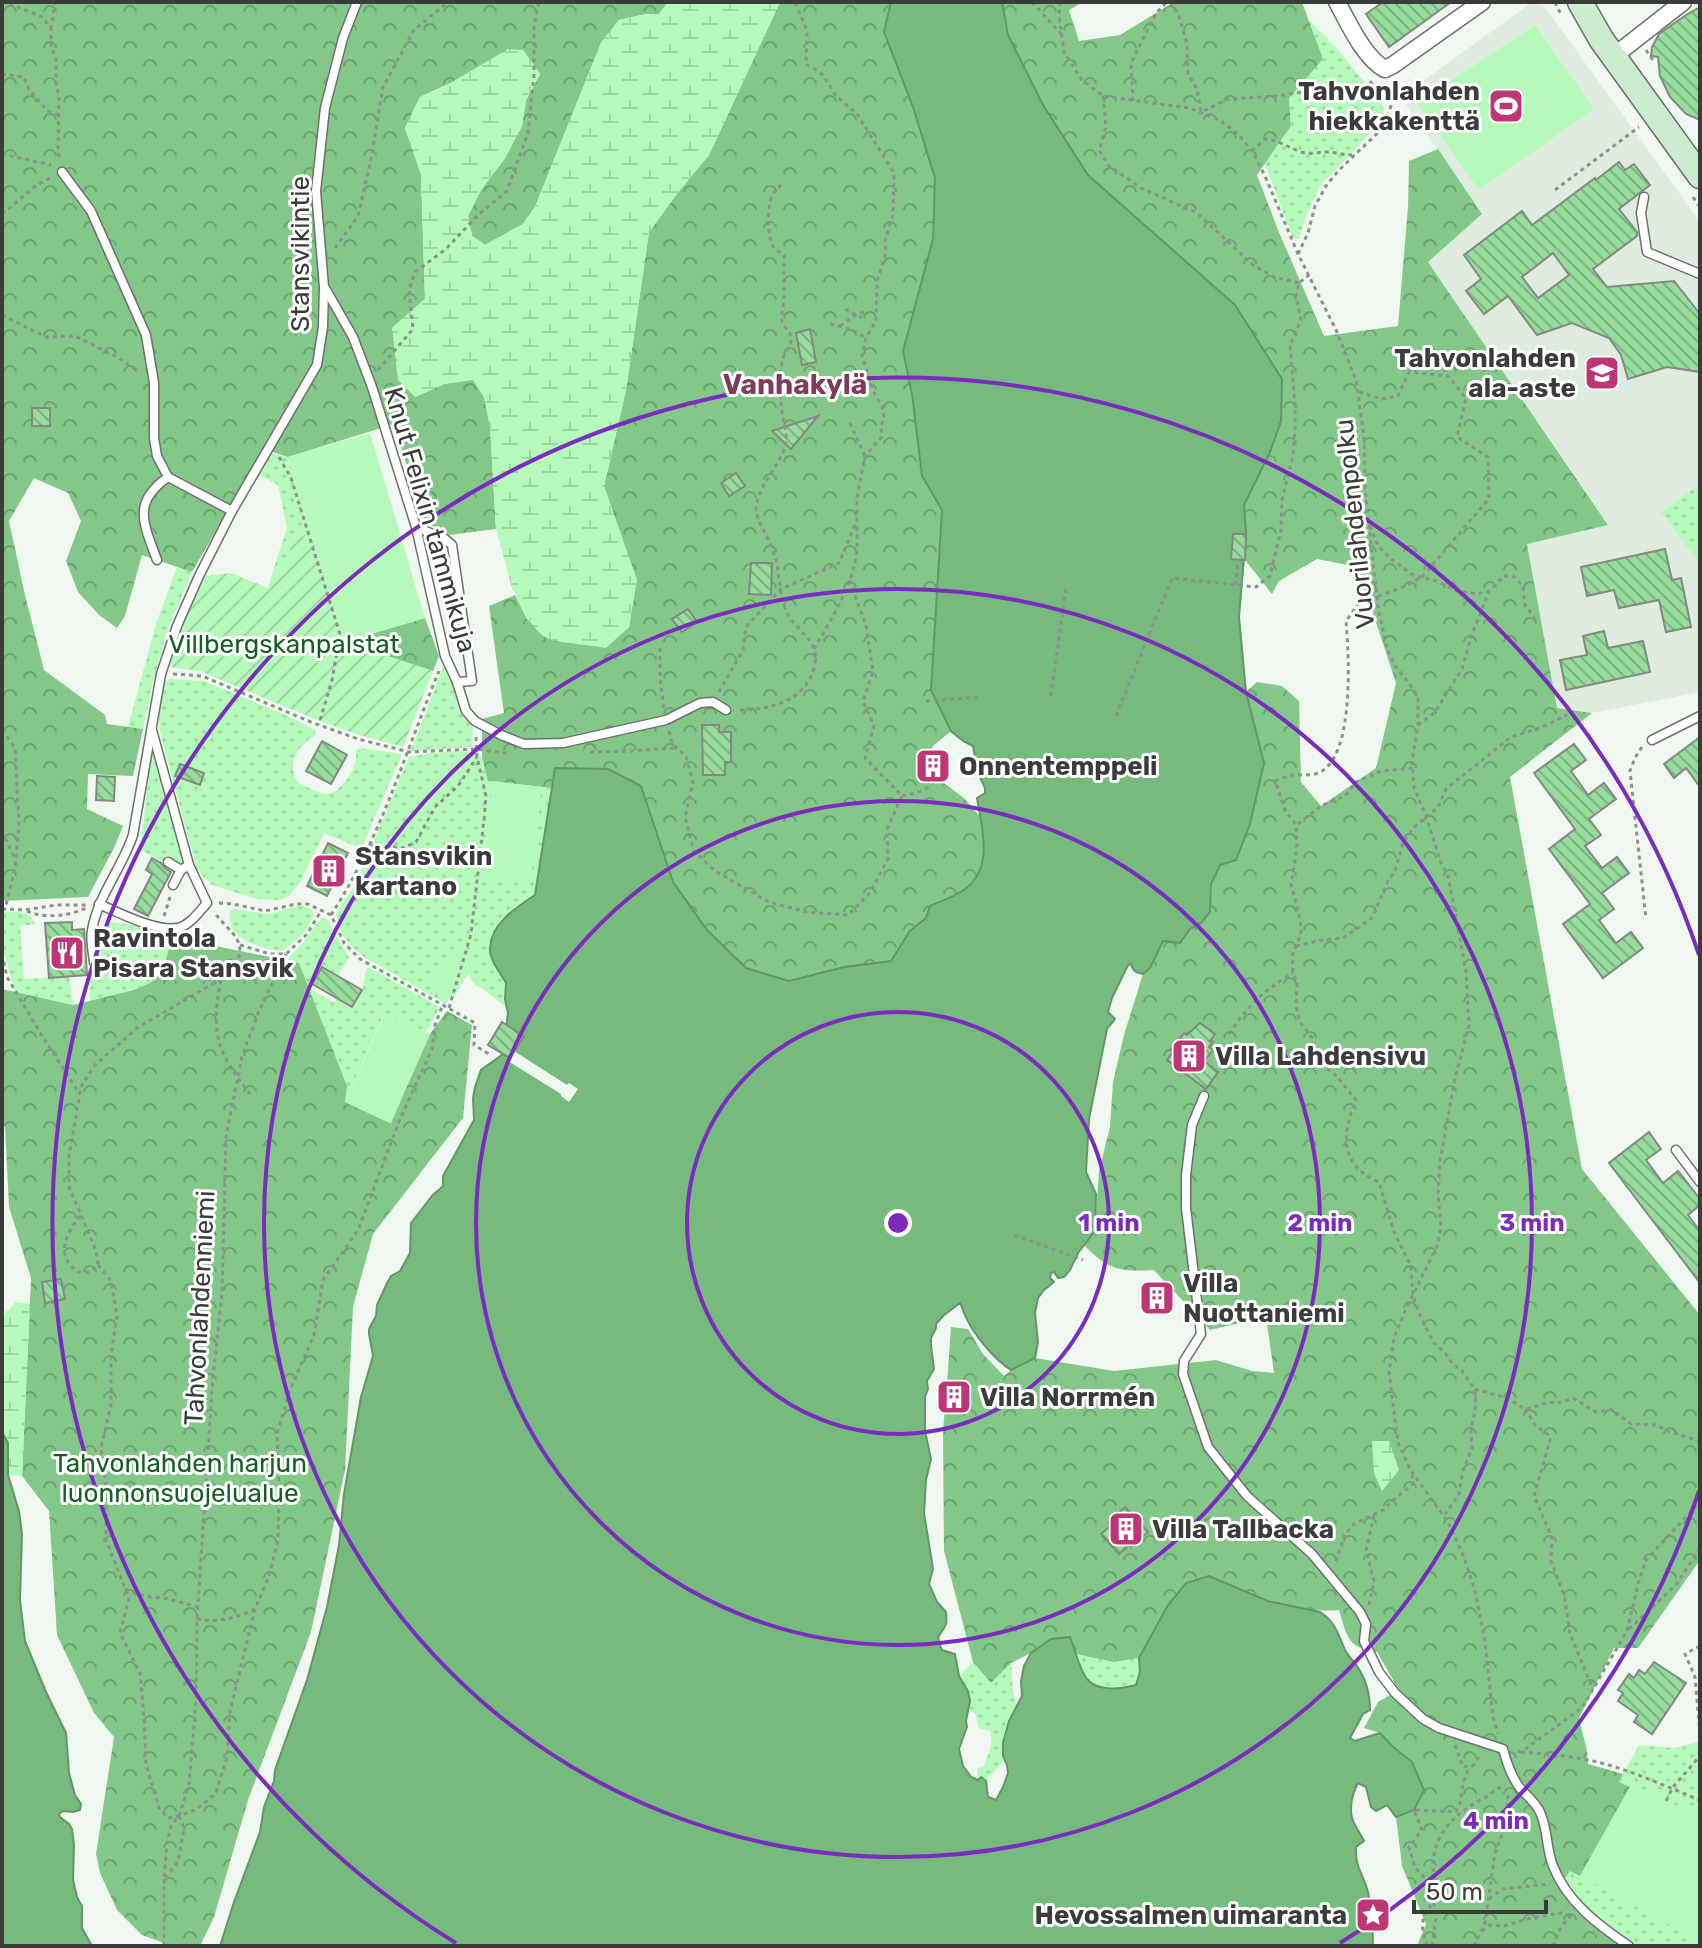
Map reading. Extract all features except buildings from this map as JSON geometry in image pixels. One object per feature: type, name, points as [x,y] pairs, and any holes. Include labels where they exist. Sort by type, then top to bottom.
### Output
[{"type":"street","points":[[1337,2],[1368,55],[1376,65],[1385,69],[1482,2]]},
{"type":"street","points":[[1580,2],[1607,48],[1700,176]]},
{"type":"street","points":[[1607,48],[1683,2]]},
{"type":"street","points":[[1558,3],[1566,7],[1607,48]]},
{"type":"lane","name":"Stansvikintie","points":[[94,962],[91,933],[99,904],[128,852],[133,835],[161,674],[177,626],[232,511],[317,365],[323,327],[324,287],[316,191],[325,108],[343,38],[357,2]]},
{"type":"lane","points":[[62,172],[91,211],[146,335],[154,383],[157,456],[168,477],[232,511]]},
{"type":"lane","points":[[1644,197],[1641,213],[1647,252],[1700,274]]},
{"type":"lane","name":"Knut Felixin tammikuja","points":[[324,287],[353,337],[370,381],[416,527],[445,656],[466,711],[475,721]]},
{"type":"lane","points":[[157,560],[145,527],[145,503],[154,487],[168,477]]},
{"type":"lane","points":[[416,527],[452,545],[472,681],[457,682]]},
{"type":"lane","points":[[475,721],[524,744],[563,743],[666,720],[700,703],[713,702],[726,710]]},
{"type":"lane","points":[[1652,740],[1700,716]]},
{"type":"lane","points":[[99,904],[161,927],[179,928],[193,919],[207,903],[185,867],[151,727]]},
{"type":"lane","points":[[168,862],[185,867]]},
{"type":"lane","points":[[173,885],[185,867]]},
{"type":"lane","points":[[1204,1096],[1192,1125],[1186,1175],[1186,1208],[1201,1334],[1184,1361],[1183,1374],[1208,1447],[1247,1496],[1312,1554],[1360,1612],[1366,1624],[1364,1641],[1379,1672],[1395,1693],[1423,1719],[1439,1728],[1503,1749],[1510,1772],[1539,1809],[1552,1865],[1561,1881],[1590,1917],[1629,1946]]},
{"type":"lane","points":[[1676,1150],[1700,1182]]},
{"type":"path","points":[[55,2],[51,48],[56,57],[58,150],[62,172]]},
{"type":"path","points":[[322,264],[358,216],[383,87],[414,30],[448,2]]},
{"type":"path","points":[[370,381],[413,329],[409,290],[415,272],[446,249],[478,215],[507,191],[528,133],[534,75],[534,26],[539,2]]},
{"type":"path","points":[[795,2],[807,31],[806,64],[821,73],[837,97],[857,114],[894,173],[893,215],[877,282],[876,321],[866,338],[862,355],[873,391],[882,406],[882,437],[865,456],[857,498],[856,561],[843,597],[814,649]]},
{"type":"path","points":[[1032,2],[1062,35]]},
{"type":"path","points":[[1060,2],[1064,52],[1081,79],[1103,96],[1106,127],[1099,150],[1108,165],[1141,188],[1197,213],[1253,265],[1274,277],[1299,283]]},
{"type":"path","points":[[1133,101],[1131,63],[1156,13],[1169,2],[1179,16],[1187,44],[1188,74],[1197,89],[1201,112],[1228,99],[1309,91],[1393,99]]},
{"type":"path","points":[[2,3],[37,14],[51,29]]},
{"type":"path","points":[[1649,68],[1655,63],[1656,56]]},
{"type":"path","points":[[1298,254],[1308,233],[1315,206],[1326,186],[1385,126],[1393,99],[1385,69]]},
{"type":"path","points":[[2,74],[24,77],[29,90],[48,111],[59,115]]},
{"type":"path","name":"Vuorilahdenpolku","points":[[1103,96],[1201,112],[1221,121],[1238,134],[1252,151],[1265,176],[1356,380],[1364,437],[1368,523],[1377,598],[1387,649],[1395,666],[1418,697],[1414,788],[1448,876],[1466,971],[1469,1026],[1455,1078],[1440,1161],[1438,1194],[1441,1228],[1437,1246],[1394,1338],[1389,1372],[1398,1443],[1411,1471],[1444,1516],[1464,1557],[1475,1591],[1485,1641],[1493,1717],[1503,1749]]},
{"type":"path","points":[[1555,190],[1642,125]]},
{"type":"path","points":[[1252,151],[1265,139],[1280,141],[1302,153],[1355,154]]},
{"type":"path","points":[[2,154],[49,164],[62,172]]},
{"type":"path","points":[[2,214],[37,185],[62,172]]},
{"type":"path","points":[[726,710],[757,710],[780,704],[800,692],[812,674],[816,660],[806,635],[789,617],[773,550],[755,512],[759,495],[786,443],[781,416],[782,361],[792,342],[782,322],[784,255],[769,240],[769,200],[783,181]]},
{"type":"path","points":[[1116,716],[1172,578],[1256,587],[1270,576],[1278,550],[1282,500],[1293,455],[1295,431],[1290,345],[1301,320],[1296,295],[1299,283],[1309,275]]},
{"type":"path","points":[[845,309],[862,318]]},
{"type":"path","points":[[840,326],[855,315],[866,312]]},
{"type":"path","points":[[2,315],[46,337],[75,336],[117,357],[154,383]]},
{"type":"path","points":[[830,324],[866,338]]},
{"type":"path","points":[[1358,392],[1382,399],[1398,396],[1409,372],[1448,376],[1466,398],[1457,437],[1488,457],[1489,499],[1422,577],[1359,603],[1346,621],[1349,656],[1346,720],[1335,757],[1319,773],[1291,775],[1275,781],[1285,810],[1296,825],[1297,848],[1291,884],[1301,934],[1292,955],[1300,1022],[1313,1039],[1320,1066],[1333,1072],[1356,1100],[1349,1117],[1347,1148],[1353,1166],[1364,1176],[1379,1182],[1394,1232],[1411,1266],[1413,1296],[1422,1320],[1434,1343],[1475,1389],[1472,1449],[1463,1470],[1459,1494],[1444,1516]]},
{"type":"path","points":[[850,423],[865,456]]},
{"type":"path","points":[[272,442],[291,478],[340,634],[332,680],[319,725]]},
{"type":"path","points":[[713,702],[743,650],[746,627],[781,589],[839,563],[857,520]]},
{"type":"path","points":[[1368,523],[1378,546],[1413,575],[1457,591],[1477,594],[1489,591]]},
{"type":"path","points":[[1236,585],[1238,560]]},
{"type":"path","points":[[1418,725],[1435,712],[1462,669],[1489,591],[1504,576],[1515,577],[1523,587],[1525,605],[1536,620]]},
{"type":"path","points":[[849,580],[866,625],[873,672],[863,701],[874,726],[865,758],[902,796]]},
{"type":"path","points":[[1051,696],[1066,588]]},
{"type":"path","points":[[660,648],[660,679],[666,720],[672,743],[686,757],[693,782],[685,817],[694,851],[715,871],[769,902],[807,912],[848,915],[869,894],[888,859],[887,829],[902,796],[927,789],[932,784],[933,773]]},
{"type":"path","points":[[331,915],[349,887],[369,845],[409,752],[445,656]]},
{"type":"path","points":[[161,674],[202,676],[319,725],[409,752],[476,749]]},
{"type":"path","points":[[926,701],[981,697]]},
{"type":"path","points":[[1296,946],[1343,938],[1372,918],[1395,871],[1403,843],[1413,828],[1438,807],[1446,789],[1511,737],[1567,715]]},
{"type":"path","points":[[449,1008],[471,934],[484,819],[486,796],[477,757],[475,721]]},
{"type":"path","points":[[2,730],[15,748],[19,825],[15,860],[3,909],[93,905],[79,912],[37,916],[25,910]]},
{"type":"path","points":[[1646,919],[1630,771],[1639,750],[1652,740]]},
{"type":"path","points":[[369,845],[403,848],[416,842],[435,807],[458,786],[477,757]]},
{"type":"path","points":[[1296,825],[1321,806],[1345,796],[1356,782],[1381,771],[1413,768]]},
{"type":"path","points":[[2,831],[15,860]]},
{"type":"path","points":[[161,927],[173,885]]},
{"type":"path","points":[[207,903],[223,925],[234,933],[240,945],[240,957],[233,972],[137,1028],[94,1066],[81,1087],[69,1156],[69,1187],[96,1250],[98,1265],[111,1281],[117,1315],[111,1356],[111,1405],[101,1448],[106,1487],[106,1540],[129,1598],[120,1633],[140,1673],[146,1764],[159,1808],[168,1818],[197,1809],[216,1793],[227,1757],[230,1711],[255,1609],[268,1579],[278,1541],[277,1434],[290,1390],[314,1335],[323,1280],[358,1230],[400,1119],[432,1049],[435,1025],[443,1004]]},
{"type":"path","points":[[207,903],[233,904],[265,911],[308,904],[331,915],[344,943],[360,959],[475,1023],[474,1045],[489,1054]]},
{"type":"path","name":"Tahvonlahdenniemi","points":[[164,1879],[171,1826],[179,1816],[189,1785],[213,1376],[222,1294],[226,1137],[242,1056],[259,1011],[286,954],[307,934],[321,911]]},
{"type":"path","points":[[240,945],[270,954],[286,954]]},
{"type":"path","points":[[2,954],[7,977],[80,1094]]},
{"type":"path","points":[[1229,1034],[1246,1009],[1269,988],[1293,973]]},
{"type":"path","points":[[221,980],[216,1030],[221,1050],[250,1094]]},
{"type":"path","points":[[80,1216],[71,1227],[64,1245],[68,1261],[78,1272],[90,1272],[98,1265]]},
{"type":"path","points":[[1014,1235],[1083,1260]]},
{"type":"path","points":[[1475,1389],[1507,1398],[1525,1409],[1535,1425],[1551,1437],[1534,1496],[1552,1538],[1551,1561],[1564,1595],[1570,1634],[1594,1689]]},
{"type":"path","points":[[1525,1409],[1545,1403],[1562,1403],[1573,1398],[1596,1412],[1611,1409],[1631,1424],[1656,1425],[1700,1441]]},
{"type":"path","points":[[1326,1571],[1337,1558],[1345,1534],[1354,1524],[1383,1510],[1413,1484],[1411,1471]]},
{"type":"path","points":[[1521,1752],[1582,1708],[1627,1631],[1646,1560],[1700,1502]]},
{"type":"path","points":[[1363,1618],[1371,1601],[1374,1581],[1366,1550],[1374,1515]]},
{"type":"path","points":[[1627,1631],[1676,1585],[1700,1548]]},
{"type":"path","points":[[125,1589],[198,1607]]},
{"type":"path","points":[[197,1619],[236,1618],[255,1609]]},
{"type":"path","points":[[1700,1646],[1685,1654],[1695,1677],[1700,1733]]},
{"type":"path","points":[[1450,1731],[1448,1733],[1463,1767],[1474,1765],[1481,1753],[1479,1742]]},
{"type":"path","points":[[1503,1749],[1602,1763],[1673,1787],[1700,1800]]},
{"type":"path","points":[[1666,1801],[1673,1787],[1700,1756]]},
{"type":"path","points":[[1430,1946],[1436,1918],[1431,1884],[1415,1868],[1409,1847],[1422,1830],[1414,1810],[1456,1812],[1470,1766]]},
{"type":"path","points":[[1430,1946],[1423,1933],[1423,1915],[1439,1895],[1433,1863],[1446,1825],[1473,1804],[1508,1784],[1506,1823],[1495,1853],[1485,1923],[1474,1946]]},
{"type":"path","name":"Tahvonlahdenniemi","points":[[164,1879],[178,1862],[184,1828],[179,1816]]},
{"type":"path","points":[[164,1879],[164,1946]]},
{"type":"path","points":[[1488,1901],[1503,1889],[1561,1881]]},
{"type":"path","points":[[1482,1931],[1490,1925],[1504,1926],[1574,1911],[1561,1927],[1553,1946]]},
{"type":"shaded area","points":[[891,2],[1002,2],[1008,35],[1043,105],[1088,175],[1235,305],[1282,379],[1281,421],[1270,452],[1244,505],[1246,534],[1239,617],[1246,692],[1264,763],[1250,824],[1236,860],[1220,865],[1211,884],[1210,912],[1201,923],[1190,929],[1180,943],[1163,941],[1150,968],[1143,974],[1135,971],[1131,964],[1128,965],[1112,998],[1108,1012],[1115,1019],[1107,1029],[1089,1119],[1086,1172],[1096,1194],[1095,1231],[1064,1277],[1058,1278],[1054,1272],[1051,1273],[1050,1278],[1054,1282],[1038,1298],[1035,1358],[1011,1370],[1005,1366],[978,1338],[960,1303],[936,1324],[931,1338],[934,1369],[927,1381],[925,1431],[931,1459],[924,1513],[933,1569],[929,1584],[937,1602],[946,1612],[946,1624],[938,1637],[942,1650],[955,1654],[959,1676],[970,1701],[967,1727],[959,1749],[963,1766],[971,1777],[978,1780],[981,1777],[986,1781],[988,1797],[996,1800],[1008,1773],[1003,1743],[1009,1721],[1022,1696],[1024,1666],[1031,1653],[1051,1639],[1070,1637],[1087,1679],[1103,1688],[1117,1688],[1136,1685],[1140,1672],[1139,1658],[1168,1605],[1186,1583],[1209,1576],[1268,1601],[1320,1612],[1336,1628],[1346,1652],[1363,1676],[1368,1692],[1370,1710],[1363,1714],[1350,1738],[1355,1741],[1380,1733],[1412,1762],[1424,1790],[1414,1810],[1396,1817],[1387,1805],[1376,1811],[1371,1807],[1366,1787],[1358,1783],[1354,1792],[1352,1818],[1364,1841],[1356,1847],[1357,1861],[1369,1899],[1373,1946],[220,1946],[260,1832],[275,1770],[307,1680],[327,1607],[361,1397],[373,1356],[369,1329],[387,1283],[391,1276],[400,1271],[410,1253],[411,1223],[443,1186],[443,1176],[474,1120],[473,1098],[481,1070],[503,1054],[508,1013],[506,983],[491,957],[491,939],[506,917],[535,895],[555,768],[608,769],[641,786],[673,882],[707,930],[746,968],[789,981],[844,967],[891,961],[910,931],[926,918],[930,906],[965,889],[980,870],[984,847],[977,798],[985,793],[985,788],[978,773],[973,746],[951,731],[931,690],[942,510],[922,476],[912,394],[903,351],[933,239],[935,178],[913,107],[884,32]]},
{"type":"shaded area","name":"Tahvonlahden ala-aste","points":[[1531,3],[1544,6],[1700,222],[1700,692],[1592,713],[1557,708],[1527,543],[1608,524],[1428,262],[1482,214],[1401,97]]},
{"type":"shaded area","points":[[2,1432],[8,1443],[8,1475],[22,1534],[20,1600],[25,1641],[66,1733],[69,1773],[81,1804],[80,1810],[59,1814],[72,1829],[73,1880],[82,1906],[82,1928],[92,1946],[2,1946]]},
{"type":"green space","points":[[2,2],[668,2],[659,15],[646,14],[619,20],[601,43],[535,207],[523,224],[485,245],[472,236],[468,216],[522,126],[526,100],[540,74],[523,50],[420,97],[405,128],[421,174],[425,299],[392,328],[415,397],[444,384],[473,379],[484,397],[490,426],[496,529],[449,535],[424,521],[394,424],[288,457],[263,449],[192,572],[142,555],[125,616],[117,628],[99,615],[78,592],[66,561],[81,521],[68,493],[34,478],[9,521],[44,670],[105,715],[107,724],[143,729],[133,776],[88,774],[87,809],[123,826],[88,897],[2,901]]},
{"type":"green space","points":[[668,2],[780,2],[709,155],[649,232],[626,390],[604,486],[637,580],[629,627],[606,648],[560,642],[549,639],[531,624],[512,588],[496,529],[490,426],[484,397],[473,380],[444,384],[415,397],[398,380],[392,328],[425,299],[421,174],[405,128],[420,97],[442,88],[508,49],[523,50],[540,74],[526,100],[522,126],[468,216],[472,236],[485,245],[523,224],[535,207],[601,43],[619,20],[659,14]]},
{"type":"green space","points":[[780,2],[891,2],[884,32],[913,107],[935,178],[933,239],[921,284],[912,394],[922,476],[942,510],[931,690],[951,731],[933,746],[924,769],[929,776],[966,800],[981,818],[985,852],[977,877],[964,890],[930,906],[927,918],[910,931],[891,961],[844,967],[789,981],[746,968],[707,930],[673,883],[641,786],[607,769],[555,768],[551,788],[488,781],[482,757],[482,719],[504,713],[489,606],[515,595],[527,619],[548,638],[606,647],[629,627],[636,580],[604,486],[626,390],[649,232],[709,155]]},
{"type":"green space","points":[[1002,2],[1083,2],[1069,10],[1079,41],[1120,35],[1174,2],[1302,2],[1323,59],[1289,98],[1291,126],[1257,175],[1324,336],[1398,326],[1409,161],[1438,149],[1482,214],[1428,262],[1608,525],[1527,544],[1557,708],[1592,713],[1510,777],[1582,1169],[1700,1315],[1700,1560],[1638,1648],[1614,1648],[1579,1718],[1588,1764],[1623,1774],[1619,1782],[1630,1787],[1580,1876],[1570,1871],[1566,1877],[1553,1877],[1583,1917],[1619,1946],[1417,1946],[1426,1924],[1402,1866],[1396,1817],[1414,1810],[1412,1762],[1380,1733],[1364,1728],[1378,1702],[1399,1690],[1377,1652],[1360,1647],[1350,1639],[1339,1610],[1288,1606],[1208,1576],[1168,1605],[1139,1658],[1114,1662],[1076,1654],[1070,1637],[1052,1639],[1011,1663],[991,1683],[973,1662],[944,1551],[945,1408],[963,1409],[965,1386],[947,1384],[951,1327],[968,1329],[983,1354],[1004,1376],[1035,1358],[1114,1371],[1216,1360],[1252,1371],[1274,1373],[1266,1317],[1210,1330],[1154,1270],[1115,1268],[1100,1260],[1084,1245],[1095,1230],[1099,1171],[1110,1127],[1113,1082],[1143,974],[1150,968],[1163,941],[1180,943],[1190,929],[1210,913],[1211,884],[1220,865],[1236,860],[1250,824],[1264,762],[1246,692],[1257,682],[1282,686],[1299,701],[1301,782],[1321,806],[1376,768],[1396,683],[1367,595],[1348,565],[1317,559],[1279,581],[1272,594],[1245,560],[1244,505],[1270,452],[1282,379],[1235,305],[1088,175],[1043,105],[1008,35]]},
{"type":"green space","points":[[1309,20],[1340,52],[1384,107],[1383,120],[1321,185],[1307,213],[1299,239],[1295,239],[1265,164],[1291,126],[1289,98],[1323,59]]},
{"type":"green space","name":"Tahvonlahden hiekkakenttä","points":[[1535,25],[1594,109],[1479,190],[1417,103]]},
{"type":"green space","points":[[370,433],[425,618],[344,641],[288,457]]},
{"type":"green space","points":[[271,453],[288,457],[312,536],[302,534],[293,545],[285,569],[274,567],[287,528],[278,485],[259,475]]},
{"type":"green space","points":[[1700,484],[1700,564],[1661,512]]},
{"type":"green space","name":"Villbergskanpalstat","points":[[302,534],[312,536],[344,642],[433,671],[403,747],[312,718],[200,671],[170,667],[182,624],[204,576],[231,573],[268,588],[274,567],[285,569],[292,545]]},
{"type":"green space","points":[[177,567],[192,572],[169,626],[143,729],[128,727],[156,624]]},
{"type":"green space","points":[[425,618],[439,656],[433,671],[344,642]]},
{"type":"green space","points":[[443,667],[473,727],[472,747],[412,751],[411,750]]},
{"type":"green space","points":[[169,679],[204,681],[315,730],[315,735],[296,755],[293,771],[298,782],[321,793],[332,793],[345,782],[354,767],[356,750],[360,748],[402,754],[362,847],[324,833],[299,884],[289,896],[280,900],[257,899],[212,885],[197,870],[161,736],[158,714],[160,698]]},
{"type":"green space","points":[[153,740],[184,859],[178,870],[140,850]]},
{"type":"green space","points":[[463,751],[482,757],[488,781],[551,788],[535,895],[514,908],[494,963],[506,982],[506,1007],[476,986],[469,972],[452,1000],[449,999],[446,1004],[364,957],[343,936],[336,915],[355,885],[409,757]]},
{"type":"green space","points":[[493,781],[542,787],[530,884],[481,878]]},
{"type":"green space","points":[[297,906],[307,907],[314,914],[305,932],[283,951],[247,941],[233,929],[230,921],[230,911],[234,909],[269,914]]},
{"type":"green space","points":[[2,912],[26,914],[35,924],[20,926],[24,979],[69,976],[73,1005],[15,992],[2,946]]},
{"type":"green space","points":[[322,917],[328,920],[349,958],[338,975],[322,966],[311,989],[333,1002],[337,999],[352,1008],[362,991],[368,967],[440,1007],[426,1032],[384,1014],[345,1102],[347,1085],[299,964],[286,961]]},
{"type":"green space","points":[[109,922],[139,926],[172,937],[164,968],[152,982],[132,991],[90,1001],[89,971],[102,971],[99,938]]},
{"type":"green space","name":"Tahvonlahden harjun luonnonsuojelualue","points":[[172,937],[299,963],[347,1086],[345,1102],[390,1123],[430,1034],[447,1011],[472,1025],[463,1118],[373,1234],[353,1307],[345,1470],[311,1632],[248,1800],[214,1917],[200,1946],[172,1946],[142,1935],[117,1910],[100,1873],[96,1854],[114,1737],[94,1713],[57,1635],[49,1511],[22,1476],[31,1278],[9,1207],[5,1127],[2,1124],[2,989],[73,1005],[134,990],[150,983],[163,971]]},
{"type":"green space","points":[[454,948],[476,960],[452,1000],[430,988]]},
{"type":"green space","points":[[385,1014],[430,1034],[391,1123],[345,1102]]},
{"type":"green space","points":[[16,1302],[30,1304],[22,1476],[9,1475],[22,1534],[20,1600],[25,1641],[2,1619],[2,1316]]},
{"type":"green space","points":[[1372,1441],[1389,1441],[1399,1470],[1382,1491],[1374,1473]]},
{"type":"green space","points":[[1076,1654],[1114,1662],[1139,1658],[1140,1672],[1135,1685],[1116,1688],[1096,1686],[1086,1678]]},
{"type":"green space","points":[[973,1662],[991,1683],[1011,1663],[1017,1705],[1009,1721],[1005,1759],[986,1781],[981,1777],[978,1780],[977,1768],[983,1767],[988,1754],[990,1731],[978,1728],[976,1715],[968,1708],[970,1701],[959,1676]]},
{"type":"green space","points":[[1700,1742],[1700,1946],[1606,1946],[1545,1874],[1566,1877],[1639,1745],[1674,1748]]},
{"type":"green space","points":[[1634,1786],[1700,1817],[1700,1942],[1580,1876],[1630,1787]]},
{"type":"pier","points":[[514,1051],[578,1089],[569,1102],[508,1061]]},
{"type":"place","name":"Tahvonlahden hiekkakenttä","points":[[1506,106]]},
{"type":"place","name":"Tahvonlahden ala-aste","points":[[1602,373]]},
{"type":"place","name":"Onnentemppeli","points":[[933,766]]},
{"type":"place","name":"Stansvikin kartano","points":[[329,871]]},
{"type":"place","name":"Ravintola Pisara Stansvik","points":[[67,953]]},
{"type":"place","name":"Villa Lahdensivu","points":[[1189,1056]]},
{"type":"place","name":"Villa Nuottaniemi","points":[[1157,1298]]},
{"type":"place","name":"Villa Norrmén","points":[[954,1397]]},
{"type":"place","name":"Villa Tallbacka","points":[[1126,1529]]},
{"type":"place","name":"Hevossalmen uimaranta","points":[[1373,1915]]},
{"type":"district","name":"Vanhakylä","points":[[795,384]]}]
